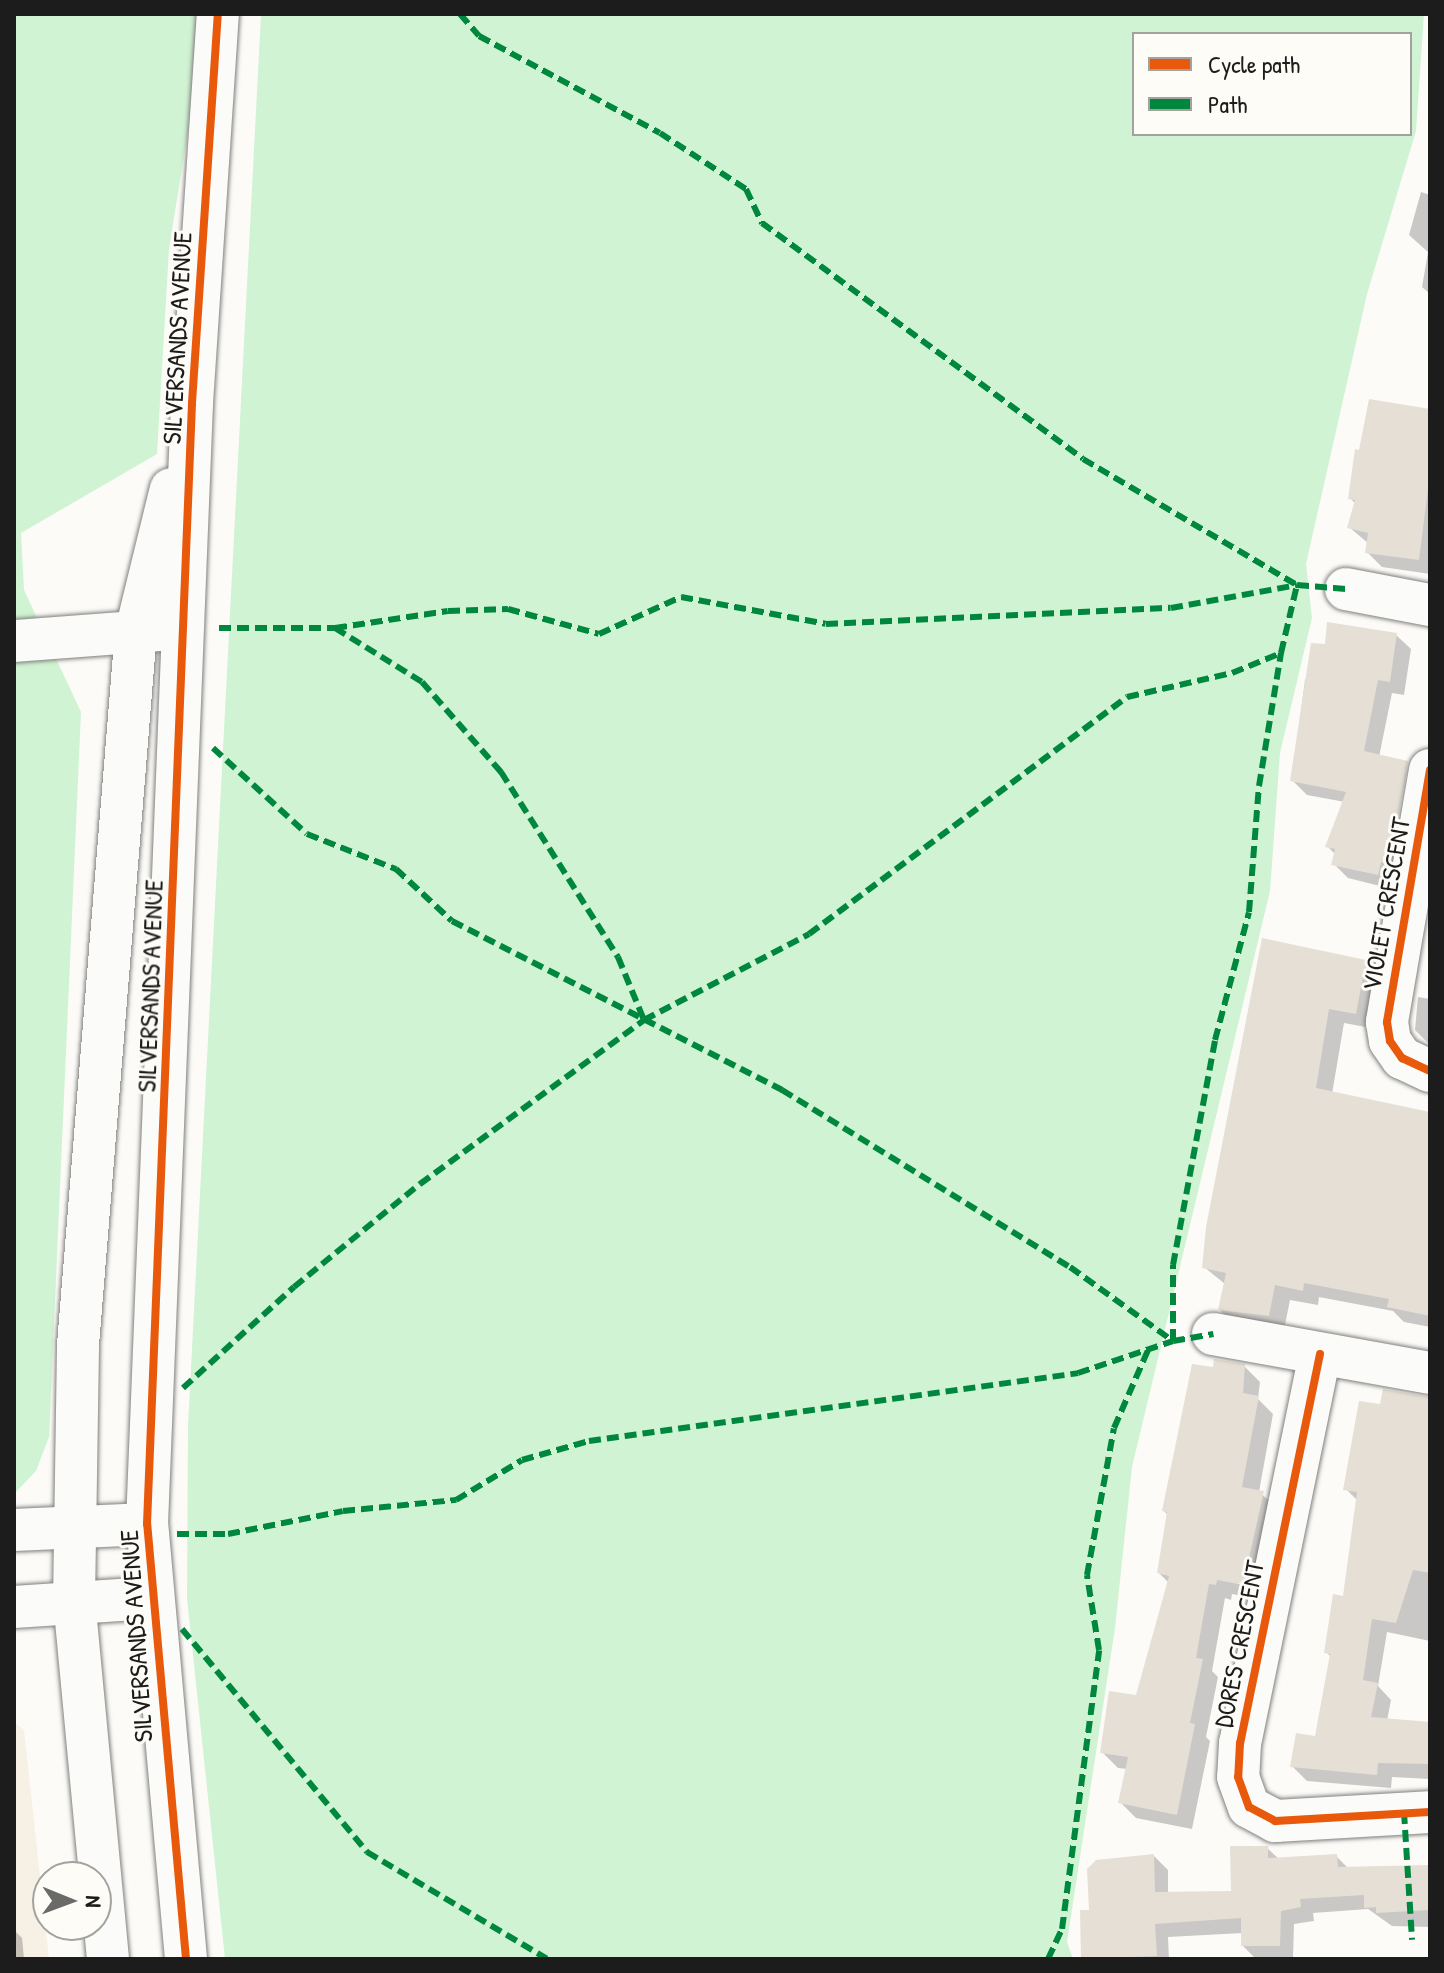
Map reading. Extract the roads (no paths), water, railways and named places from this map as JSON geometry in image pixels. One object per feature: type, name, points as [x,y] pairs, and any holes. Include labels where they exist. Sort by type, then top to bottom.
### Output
[{"type":"street","name":"SILVERSANDS AVENUE","points":[[186,1959],[150,1598],[147,1524],[192,403],[218,14]]},
{"type":"street","name":"SILVERSANDS AVENUE","points":[[108,1959],[74,1602],[78,1345],[136,631],[192,403]]},
{"type":"street","points":[[1346,589],[1430,605]]},
{"type":"street","points":[[14,641],[184,628]]},
{"type":"street","name":"VIOLET CRESCENT","points":[[1430,770],[1387,1022],[1390,1041],[1402,1058],[1430,1071]]},
{"type":"street","points":[[1213,1334],[1430,1373]]},
{"type":"street","name":"DORES CRESCENT","points":[[1320,1354],[1240,1743],[1238,1777],[1249,1807],[1275,1821],[1430,1812]]},
{"type":"street","points":[[14,1530],[147,1524]]},
{"type":"street","points":[[14,1607],[150,1598]]}]
